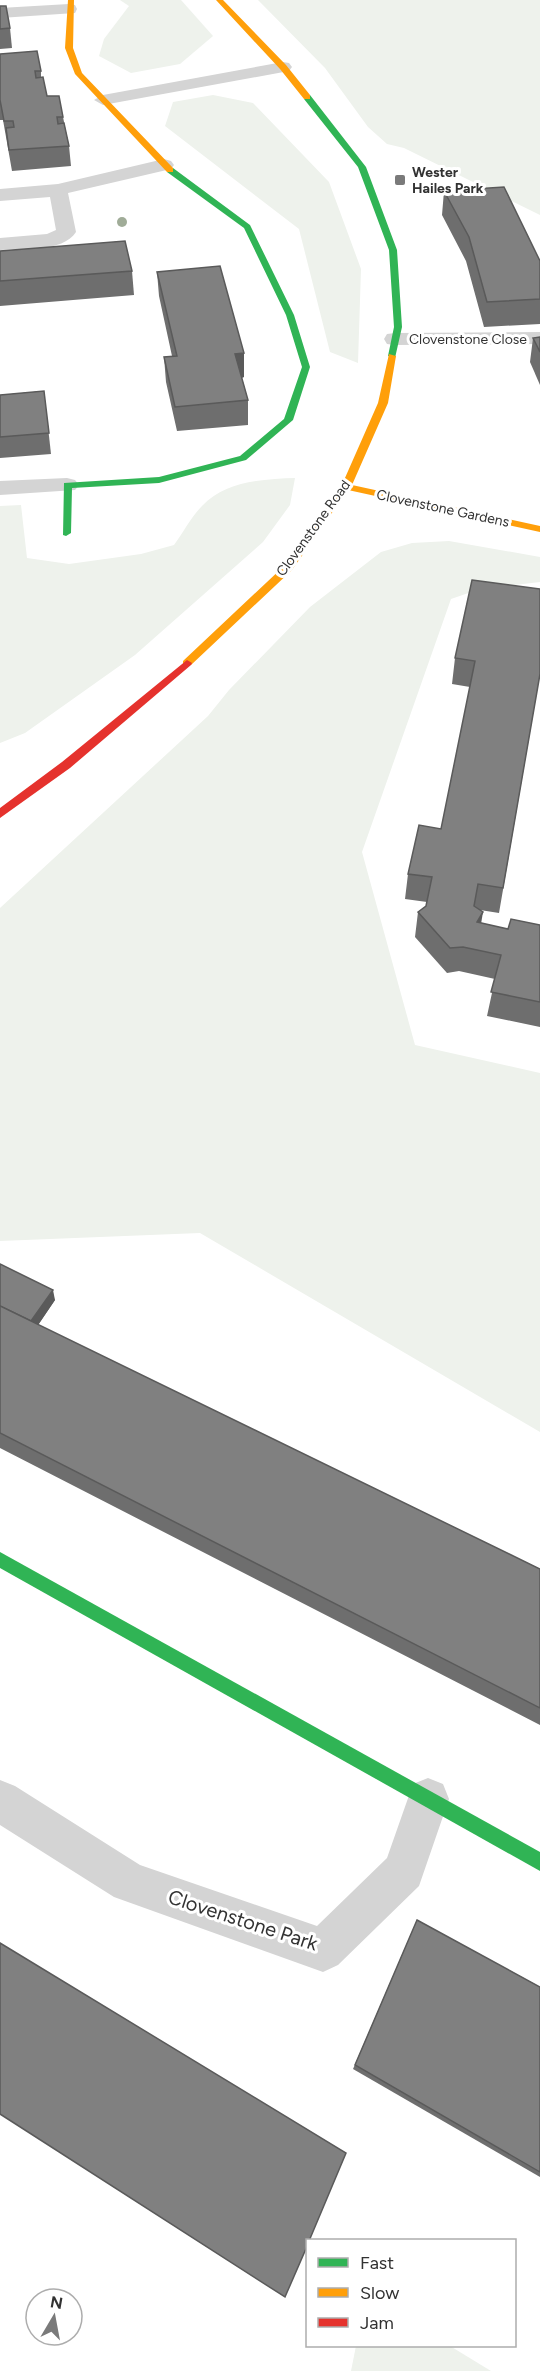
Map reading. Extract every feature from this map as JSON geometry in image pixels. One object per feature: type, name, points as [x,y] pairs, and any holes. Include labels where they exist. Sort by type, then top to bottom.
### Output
[{"type":"street","name":"Clovenstone Road","points":[[0,814],[66,765],[196,656],[288,568],[346,487],[383,403],[398,327],[393,250],[362,167],[283,67],[219,0]]},
{"type":"street","points":[[0,13],[70,5],[69,48],[79,74],[164,165],[247,227],[290,315],[306,367],[288,420],[243,458],[159,480],[0,488]]},
{"type":"street","points":[[103,100],[283,67]]},
{"type":"street","points":[[0,195],[58,190],[164,165]]},
{"type":"street","points":[[0,244],[51,240],[66,232],[58,190]]},
{"type":"street","name":"Clovenstone Close","points":[[395,339],[540,338]]},
{"type":"street","points":[[66,533],[67,485]]},
{"type":"street","name":"Clovenstone Gardens","points":[[346,487],[540,529]]},
{"type":"street","points":[[0,1560],[540,1862]]},
{"type":"street","name":"Clovenstone Park","points":[[0,1801],[129,1882],[323,1950],[404,1871],[428,1799]]},
{"type":"shaded area","points":[[120,0],[181,0],[213,36],[180,64],[131,73],[99,56],[104,39],[129,6]]},
{"type":"shaded area","points":[[258,0],[540,0],[540,215],[404,148],[387,144],[368,127],[325,68]]},
{"type":"shaded area","points":[[213,95],[253,103],[329,182],[361,269],[358,363],[330,352],[299,229],[165,126],[173,102]]},
{"type":"shaded area","points":[[295,478],[290,505],[263,542],[135,655],[25,733],[0,743],[0,506],[21,505],[27,558],[69,564],[141,554],[174,545],[198,510],[222,491],[246,483]]},
{"type":"shaded area","points":[[449,541],[540,557],[540,582],[480,589],[451,599],[362,852],[415,1045],[540,1073],[540,1432],[200,1233],[0,1241],[0,908],[208,716],[229,690],[310,607],[381,552],[412,543]]},
{"type":"shaded area","points":[[356,2347],[452,2347],[491,2371],[351,2371]]},
{"type":"building","points":[[0,6],[6,6],[10,28],[0,29]]},
{"type":"building","points":[[37,51],[41,71],[35,71],[36,78],[43,77],[47,96],[59,96],[63,117],[57,117],[58,124],[64,123],[69,146],[9,150],[6,128],[14,127],[13,121],[4,121],[0,100],[0,54]]},
{"type":"building","points":[[504,187],[540,261],[540,299],[487,302],[469,237],[444,191]]},
{"type":"building","points":[[125,241],[132,271],[0,281],[0,251]]},
{"type":"building","points":[[220,266],[244,353],[235,354],[248,400],[175,407],[164,357],[177,356],[157,272]]},
{"type":"building","points":[[540,337],[540,352],[533,338]]},
{"type":"building","points":[[44,391],[49,433],[0,437],[0,395]]},
{"type":"building","points":[[472,580],[540,589],[540,674],[503,888],[478,884],[474,906],[483,912],[477,922],[508,929],[511,919],[540,925],[540,1002],[491,992],[501,955],[463,947],[450,948],[418,912],[426,906],[432,877],[408,874],[419,825],[441,829],[475,661],[455,658]]},
{"type":"building","points":[[0,1264],[53,1290],[31,1321],[0,1306]]},
{"type":"building","points":[[0,1306],[540,1569],[540,1708],[0,1433]]},
{"type":"building","points":[[417,1920],[540,1987],[540,2172],[355,2065]]},
{"type":"building","points":[[0,1943],[346,2153],[310,2239],[306,2239],[306,2249],[285,2297],[0,2114]]},
{"type":"traffic: fast","points":[[307,97],[362,167],[393,250],[398,327],[392,356]]},
{"type":"traffic: fast","points":[[66,533],[67,485],[159,480],[243,458],[288,420],[306,367],[290,315],[247,227],[170,170]]},
{"type":"traffic: fast","points":[[0,1560],[540,1862]]},
{"type":"traffic: slow","points":[[71,0],[69,48],[79,74],[170,170]]},
{"type":"traffic: slow","points":[[219,0],[283,67],[307,97]]},
{"type":"traffic: slow","points":[[187,663],[288,568],[346,487],[383,403],[392,356]]},
{"type":"traffic: slow","points":[[346,487],[540,529]]},
{"type":"traffic: jam","points":[[0,814],[66,765],[187,663]]},
{"type":"place","name":"Wester Hailes Park","points":[[400,180]]}]
